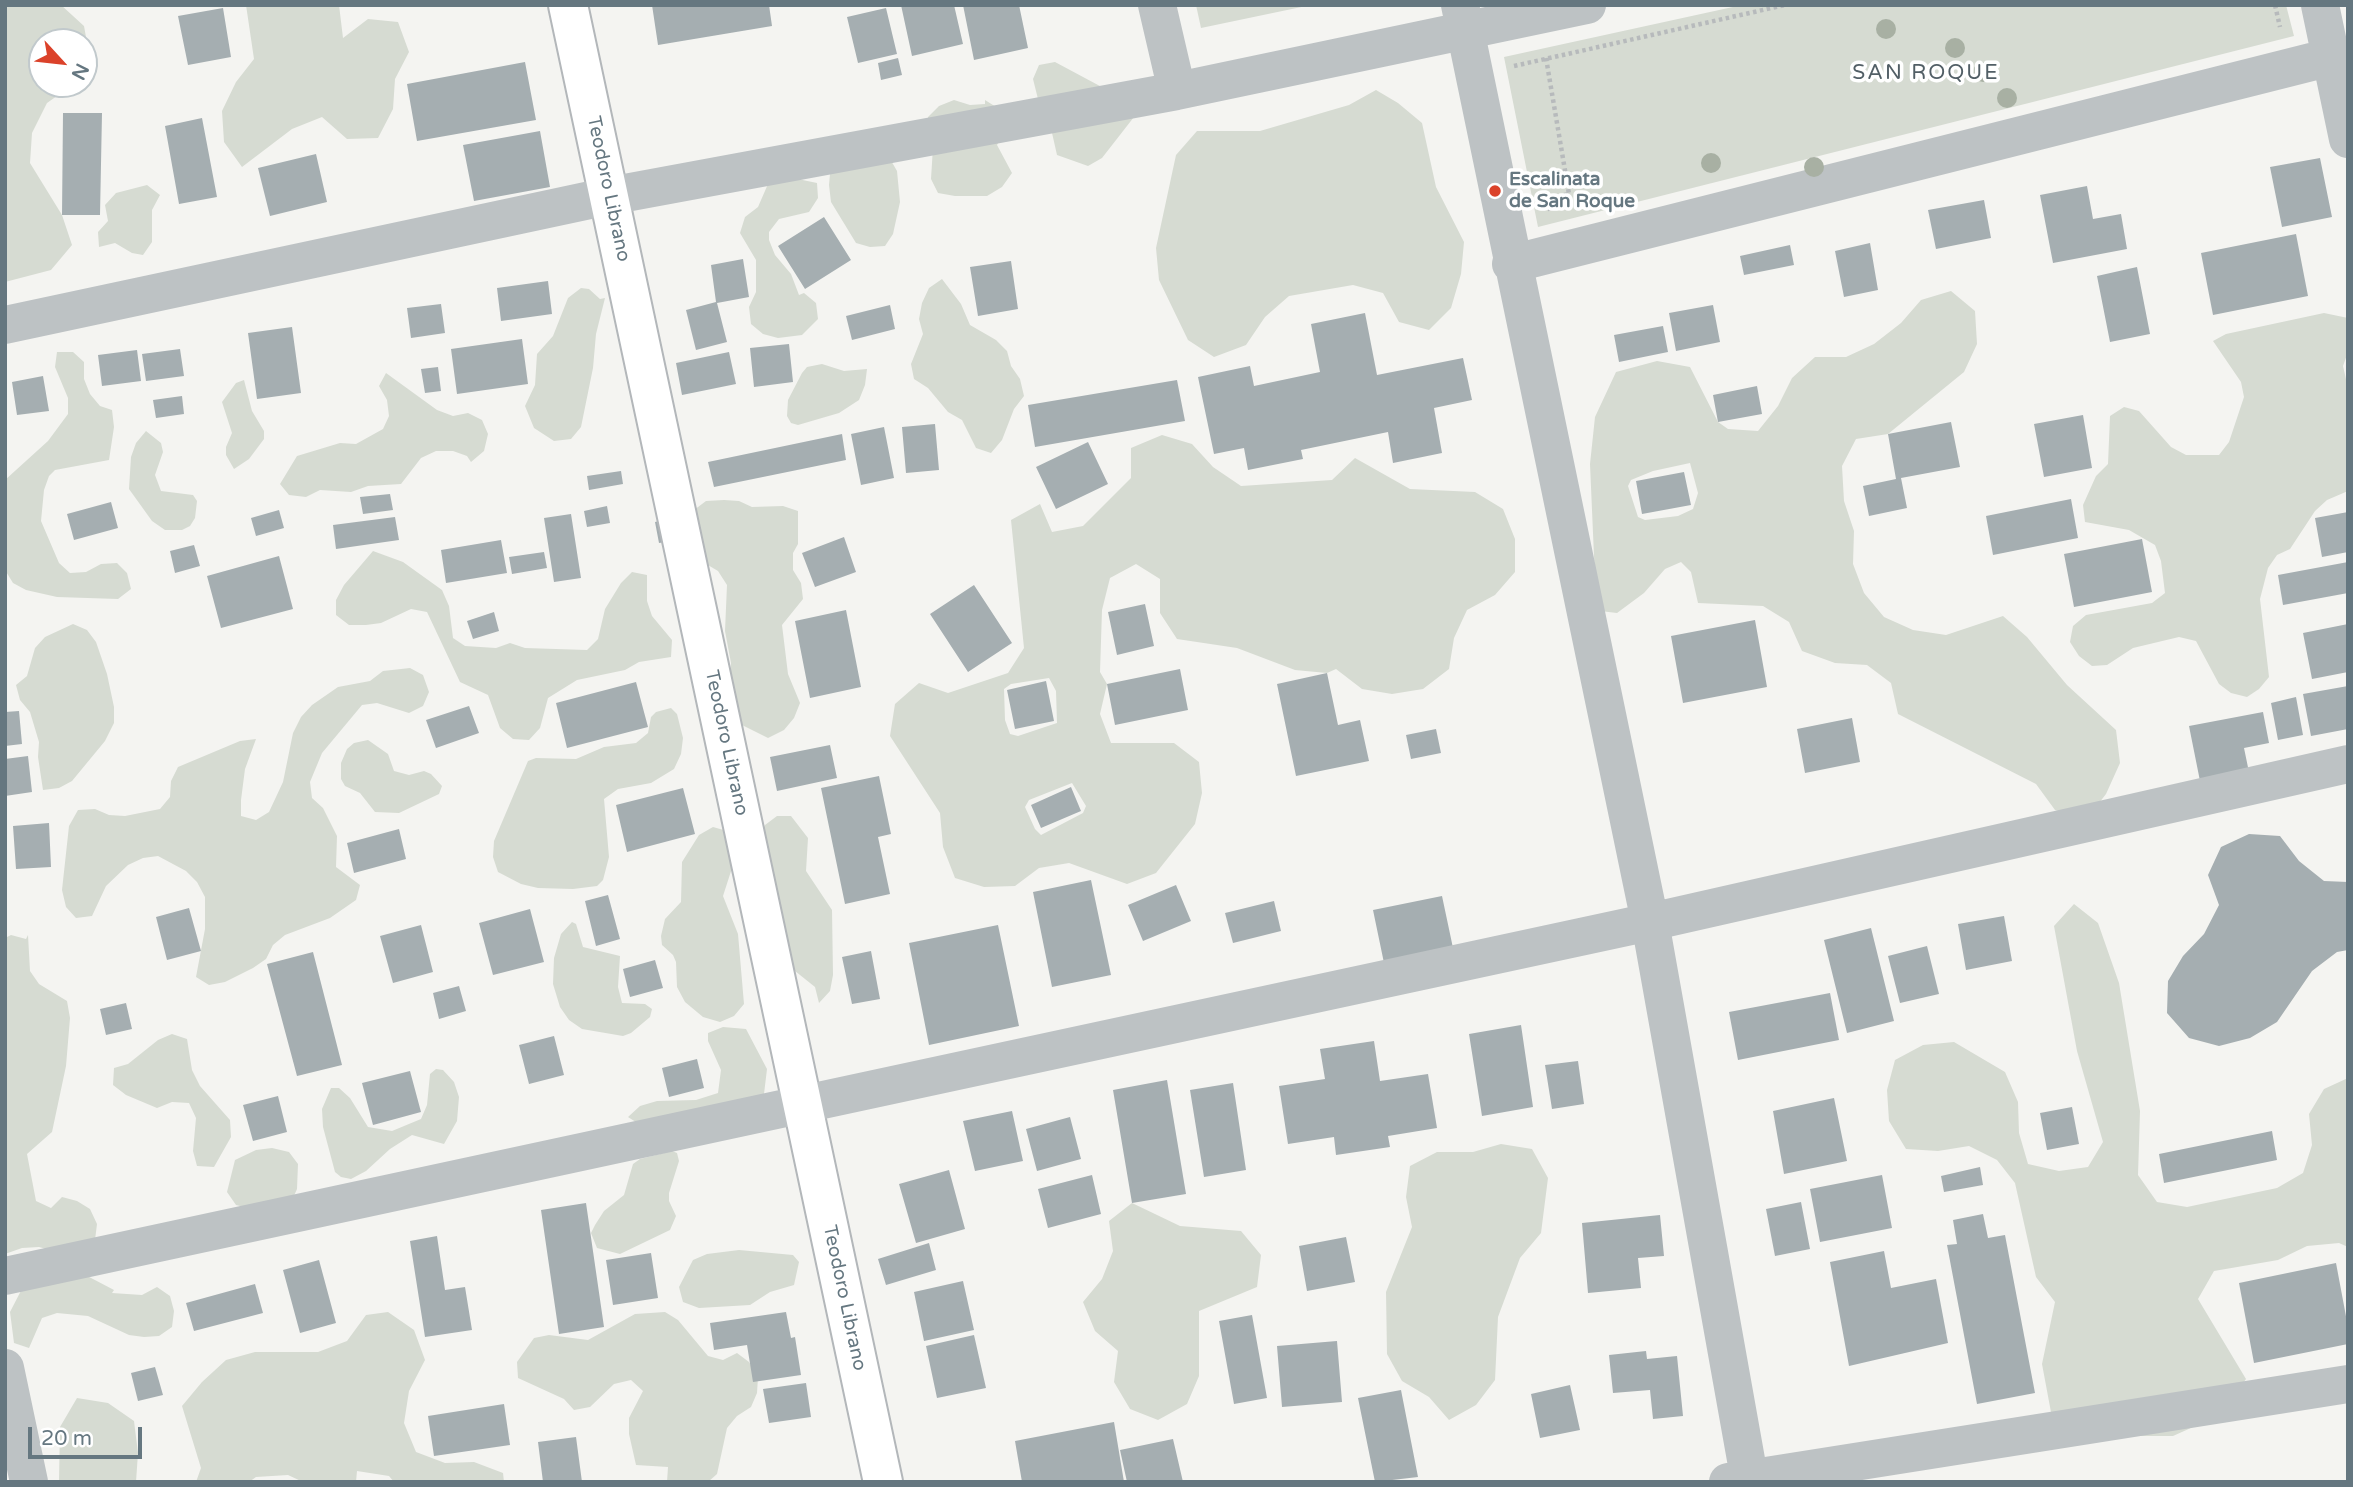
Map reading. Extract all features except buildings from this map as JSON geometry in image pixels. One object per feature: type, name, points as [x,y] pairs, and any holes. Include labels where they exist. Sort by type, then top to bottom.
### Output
[{"type":"main road","name":"Teodoro Librano","points":[[568,5],[883,1482]]},
{"type":"street","points":[[1157,5],[1177,91]]},
{"type":"street","points":[[5,325],[609,196],[1177,91],[1463,19],[1587,5]]},
{"type":"street","points":[[2320,5],[2348,139]]},
{"type":"street","points":[[1463,19],[1511,264],[1650,922],[1742,1480],[2348,1384]]},
{"type":"street","points":[[1511,264],[2331,57]]},
{"type":"street","points":[[5,1276],[1650,922],[2348,764]]},
{"type":"street","points":[[5,1368],[29,1482]]},
{"type":"path","points":[[1514,66],[1785,5]]},
{"type":"path","points":[[2275,5],[2280,27]]},
{"type":"path","points":[[1546,58],[1569,194],[1548,199],[1552,222]]},
{"type":"shaded area","points":[[5,5],[61,5],[84,28],[28,28],[28,98],[54,98],[47,103],[32,133],[30,163],[62,215],[72,245],[51,270],[5,282]]},
{"type":"shaded area","points":[[246,5],[339,5],[343,38],[368,19],[398,22],[409,52],[395,79],[393,109],[378,138],[347,139],[322,117],[292,129],[242,167],[224,142],[222,111],[236,82],[254,59]]},
{"type":"shaded area","points":[[1196,5],[1311,5],[1201,28]]},
{"type":"shaded area","points":[[1742,5],[2286,5],[2294,36],[1538,227],[1504,57]]},
{"type":"shaded area","points":[[1055,62],[1141,108],[1102,158],[1088,166],[1057,155],[1050,124],[1041,111],[1033,79],[1039,65]]},
{"type":"shaded area","points":[[1376,90],[1398,103],[1422,123],[1436,187],[1464,242],[1461,274],[1451,308],[1429,330],[1399,322],[1383,293],[1353,285],[1289,296],[1265,317],[1246,345],[1214,357],[1188,340],[1159,280],[1156,248],[1176,155],[1197,131],[1260,131],[1349,105]]},
{"type":"shaded area","points":[[954,100],[970,105],[985,104],[985,100],[1012,117],[997,145],[1012,173],[1002,187],[987,196],[938,193],[931,179],[933,147],[928,132],[928,117],[939,106]]},
{"type":"shaded area","points":[[882,145],[897,171],[900,202],[893,234],[885,246],[870,247],[856,243],[831,202],[829,185],[832,152]]},
{"type":"shaded area","points":[[793,178],[817,183],[818,198],[809,212],[779,219],[769,232],[769,240],[775,255],[791,274],[799,295],[804,293],[816,303],[818,319],[802,335],[778,338],[763,334],[751,324],[749,307],[756,292],[756,260],[740,233],[745,217],[758,207],[768,184]]},
{"type":"shaded area","points":[[147,185],[160,195],[152,210],[152,242],[143,255],[132,253],[115,243],[99,247],[98,232],[108,221],[105,205],[116,193]]},
{"type":"shaded area","points":[[942,279],[961,304],[970,325],[996,340],[1007,351],[1011,366],[1020,379],[1024,396],[1014,409],[1002,440],[991,453],[976,448],[962,420],[948,412],[928,388],[914,379],[911,364],[923,334],[919,319],[922,303],[929,288]]},
{"type":"shaded area","points":[[581,288],[589,289],[600,299],[605,298],[596,334],[593,368],[581,427],[571,439],[554,441],[534,428],[525,406],[535,385],[537,354],[553,336],[568,298]]},
{"type":"shaded area","points":[[1951,291],[1975,311],[1977,344],[1964,372],[1888,434],[1856,439],[1842,466],[1844,501],[1854,531],[1853,564],[1864,593],[1884,617],[1913,630],[1946,635],[2003,616],[2027,637],[2067,685],[2116,730],[2120,763],[2106,794],[2086,820],[2055,810],[2036,784],[1898,714],[1891,683],[1867,665],[1835,663],[1802,651],[1789,622],[1763,606],[1698,603],[1691,572],[1681,562],[1665,569],[1644,593],[1617,613],[1600,611],[1595,579],[1590,464],[1595,417],[1616,372],[1657,361],[1690,367],[1718,422],[1728,429],[1758,431],[1778,406],[1792,378],[1815,357],[1846,357],[1874,344],[1901,323],[1921,300]],"holes":[[[1690,463],[1698,493],[1693,509],[1678,516],[1645,520],[1638,517],[1628,486],[1631,480],[1653,471]]]},
{"type":"shaded area","points":[[2324,313],[2348,318],[2348,352],[2343,366],[2348,388],[2348,491],[2327,500],[2315,511],[2290,549],[2277,555],[2268,568],[2260,599],[2269,677],[2259,689],[2247,697],[2231,693],[2219,684],[2196,641],[2179,637],[2133,648],[2107,665],[2092,666],[2079,656],[2070,642],[2073,626],[2086,615],[2152,603],[2165,593],[2161,561],[2155,545],[2129,530],[2085,522],[2083,505],[2096,476],[2108,464],[2110,416],[2124,407],[2139,411],[2171,447],[2186,455],[2219,455],[2229,442],[2244,397],[2241,382],[2213,341],[2226,334]]},
{"type":"shaded area","points":[[57,352],[73,352],[84,362],[84,379],[90,394],[100,406],[112,410],[114,427],[109,460],[55,470],[49,476],[44,490],[41,521],[59,563],[70,573],[86,572],[101,564],[117,563],[127,573],[131,589],[118,599],[57,597],[26,590],[13,583],[5,570],[5,480],[48,441],[68,414],[68,398],[55,367]]},
{"type":"shaded area","points":[[822,364],[844,371],[867,369],[859,400],[839,413],[798,425],[791,423],[787,416],[788,400],[802,373],[807,367]]},
{"type":"shaded area","points":[[386,373],[437,410],[453,416],[468,413],[482,420],[488,434],[484,451],[471,462],[467,456],[453,451],[436,451],[421,458],[401,484],[368,486],[351,492],[320,490],[306,497],[289,495],[280,484],[297,456],[340,443],[356,444],[383,429],[389,416],[387,400],[379,386]]},
{"type":"shaded area","points":[[244,380],[252,411],[264,431],[264,439],[249,459],[234,469],[226,455],[226,447],[232,433],[222,402],[236,383]]},
{"type":"shaded area","points":[[146,431],[161,443],[163,452],[155,475],[161,491],[193,495],[197,501],[195,518],[190,526],[182,530],[165,530],[152,521],[129,489],[131,457],[136,443]]},
{"type":"shaded area","points":[[1162,435],[1192,444],[1213,467],[1241,486],[1332,480],[1355,458],[1410,489],[1475,492],[1503,509],[1515,539],[1515,572],[1495,595],[1467,610],[1454,638],[1449,669],[1423,689],[1392,694],[1362,689],[1336,669],[1327,673],[1295,670],[1237,648],[1177,639],[1160,613],[1160,579],[1136,564],[1110,578],[1102,610],[1100,672],[1107,684],[1100,714],[1111,743],[1174,743],[1199,762],[1202,793],[1195,824],[1156,873],[1127,884],[1069,863],[1039,868],[1015,886],[984,887],[955,878],[943,847],[940,813],[890,736],[895,704],[919,683],[948,693],[1008,673],[1024,648],[1011,520],[1040,504],[1052,532],[1083,526],[1131,478],[1131,448]],"holes":[[[1049,678],[1056,691],[1057,723],[1018,736],[1010,734],[1005,720],[1004,689],[1011,684]],[[1072,783],[1086,806],[1083,813],[1041,835],[1035,829],[1025,807],[1029,800]]]},
{"type":"shaded area","points":[[706,501],[739,501],[752,507],[783,506],[798,511],[798,544],[793,553],[793,570],[801,583],[803,599],[782,625],[788,674],[800,703],[794,718],[784,730],[768,738],[740,724],[729,695],[731,663],[725,631],[727,585],[718,571],[691,555],[694,510]]},
{"type":"shaded area","points":[[373,551],[403,562],[442,590],[449,606],[453,638],[465,646],[496,648],[510,643],[525,648],[587,650],[598,639],[605,609],[621,583],[632,572],[647,575],[647,601],[652,616],[672,640],[671,657],[639,662],[625,670],[577,680],[548,698],[540,728],[529,740],[513,739],[500,728],[488,695],[460,682],[427,612],[411,609],[381,623],[366,625],[349,625],[336,615],[336,600],[344,585]]},
{"type":"shaded area","points":[[73,624],[87,630],[96,642],[107,674],[114,707],[114,723],[105,741],[72,781],[59,788],[43,790],[38,757],[39,742],[30,712],[20,700],[16,685],[27,676],[35,648],[45,637]]},
{"type":"shaded area","points":[[410,668],[423,675],[429,692],[423,706],[409,713],[377,703],[362,705],[322,753],[310,782],[312,798],[323,808],[337,836],[336,867],[360,885],[356,900],[330,918],[285,935],[273,945],[266,959],[253,968],[225,982],[209,985],[196,977],[205,929],[205,897],[197,882],[186,871],[158,856],[143,858],[128,865],[106,886],[92,916],[76,918],[66,907],[62,890],[69,826],[78,810],[95,809],[109,815],[125,816],[160,809],[170,797],[171,781],[178,767],[240,741],[256,739],[245,769],[241,816],[256,820],[269,812],[283,782],[293,733],[301,717],[312,705],[338,687],[370,681],[383,671]]},
{"type":"shaded area","points":[[671,708],[677,714],[683,738],[681,754],[674,769],[651,783],[618,789],[604,799],[609,857],[603,880],[597,886],[573,889],[538,888],[521,884],[498,872],[493,857],[494,841],[528,761],[536,758],[576,759],[604,747],[636,743],[648,733],[651,717],[656,712]]},
{"type":"shaded area","points":[[368,740],[388,754],[394,771],[409,775],[424,771],[431,774],[442,786],[439,794],[399,813],[375,812],[360,793],[345,786],[341,779],[341,763],[347,749],[354,743]]},
{"type":"shaded area","points":[[777,816],[791,816],[808,838],[806,871],[832,910],[833,975],[830,991],[819,1003],[815,987],[790,967],[773,925],[775,878],[758,839],[765,825]]},
{"type":"shaded area","points":[[713,827],[727,831],[733,865],[723,896],[738,934],[744,1004],[734,1016],[720,1022],[703,1017],[685,1002],[677,987],[676,962],[673,955],[662,945],[661,936],[665,919],[681,902],[682,862],[699,835]]},
{"type":"shaded area","points":[[2074,904],[2098,923],[2119,983],[2140,1111],[2138,1175],[2157,1202],[2187,1207],[2277,1188],[2303,1173],[2312,1145],[2309,1114],[2324,1089],[2348,1078],[2348,1247],[2339,1243],[2307,1246],[2278,1260],[2214,1271],[2198,1299],[2246,1379],[2228,1405],[2202,1423],[2173,1436],[2109,1436],[2053,1423],[2042,1364],[2055,1302],[2036,1277],[2015,1183],[1997,1160],[1969,1146],[1938,1151],[1906,1149],[1889,1121],[1887,1090],[1895,1060],[1923,1045],[1954,1042],[2005,1072],[2018,1102],[2019,1133],[2028,1164],[2059,1171],[2088,1167],[2103,1142],[2077,1051],[2054,926]]},
{"type":"shaded area","points":[[572,922],[576,924],[583,947],[620,956],[618,987],[622,1003],[645,1004],[652,1009],[650,1017],[631,1033],[623,1036],[582,1029],[569,1020],[560,1007],[553,984],[554,958],[561,934]]},
{"type":"shaded area","points":[[11,935],[26,939],[28,935],[30,971],[39,984],[67,1001],[70,1018],[66,1066],[52,1132],[27,1154],[36,1201],[51,1208],[62,1197],[77,1201],[90,1209],[97,1224],[95,1240],[72,1256],[39,1247],[22,1248],[5,1254],[5,938]]},
{"type":"shaded area","points":[[723,1027],[746,1029],[767,1069],[764,1094],[642,1126],[628,1117],[640,1106],[657,1101],[696,1100],[718,1093],[721,1070],[708,1041],[708,1033]]},
{"type":"shaded area","points":[[172,1034],[187,1039],[192,1070],[200,1086],[230,1120],[231,1137],[214,1167],[197,1166],[193,1151],[196,1118],[189,1103],[172,1102],[157,1108],[126,1095],[113,1085],[114,1068],[128,1064],[158,1040]]},
{"type":"shaded area","points":[[436,1069],[443,1070],[454,1082],[459,1097],[457,1121],[444,1144],[412,1135],[390,1149],[366,1171],[351,1179],[341,1177],[335,1172],[323,1127],[322,1109],[331,1088],[339,1088],[350,1098],[368,1127],[392,1131],[421,1119],[427,1105],[430,1074]]},
{"type":"shaded area","points":[[1501,1144],[1532,1149],[1548,1178],[1541,1233],[1520,1258],[1498,1317],[1495,1380],[1476,1405],[1449,1420],[1429,1397],[1402,1381],[1387,1354],[1386,1292],[1412,1227],[1406,1197],[1410,1166],[1437,1152],[1473,1152]]},
{"type":"shaded area","points":[[272,1148],[289,1152],[298,1164],[297,1189],[293,1198],[244,1207],[236,1205],[227,1192],[235,1160],[256,1150]]},
{"type":"shaded area","points":[[672,1151],[677,1153],[679,1161],[669,1193],[669,1201],[676,1216],[670,1230],[620,1254],[597,1248],[591,1233],[604,1211],[624,1195],[633,1164],[640,1159]]},
{"type":"shaded area","points":[[1132,1203],[1180,1226],[1241,1231],[1261,1255],[1257,1287],[1199,1311],[1199,1376],[1187,1404],[1158,1420],[1130,1409],[1114,1382],[1118,1351],[1095,1331],[1083,1302],[1102,1279],[1113,1251],[1109,1221]]},
{"type":"shaded area","points":[[739,1250],[793,1255],[799,1262],[794,1285],[770,1292],[750,1305],[699,1308],[683,1302],[679,1287],[693,1260],[707,1254]]},
{"type":"shaded area","points":[[72,1268],[114,1290],[112,1293],[142,1295],[157,1287],[170,1296],[174,1311],[172,1327],[159,1336],[144,1337],[129,1335],[88,1316],[57,1313],[42,1318],[29,1348],[14,1343],[10,1312],[26,1281]]},
{"type":"shaded area","points":[[388,1312],[414,1330],[425,1360],[409,1391],[404,1423],[416,1452],[445,1463],[474,1462],[503,1473],[504,1482],[394,1482],[389,1476],[357,1471],[356,1482],[303,1482],[288,1475],[256,1477],[249,1482],[196,1482],[201,1468],[182,1406],[202,1382],[226,1360],[255,1352],[318,1352],[347,1341],[366,1315]]},
{"type":"shaded area","points":[[665,1312],[678,1320],[708,1356],[723,1360],[737,1353],[749,1362],[758,1377],[757,1393],[751,1407],[737,1416],[727,1428],[717,1474],[708,1482],[667,1482],[668,1467],[636,1465],[629,1434],[629,1418],[643,1391],[631,1380],[614,1384],[590,1407],[574,1410],[564,1399],[518,1378],[517,1362],[534,1338],[549,1335],[588,1340],[635,1314]]},
{"type":"shaded area","points":[[77,1398],[108,1403],[134,1421],[138,1453],[136,1482],[59,1482],[60,1427]]},
{"type":"place","name":"Escalinata de San Roque","points":[[1495,191]]},
{"type":"district","name":"SAN ROQUE","points":[[1926,73]]}]
